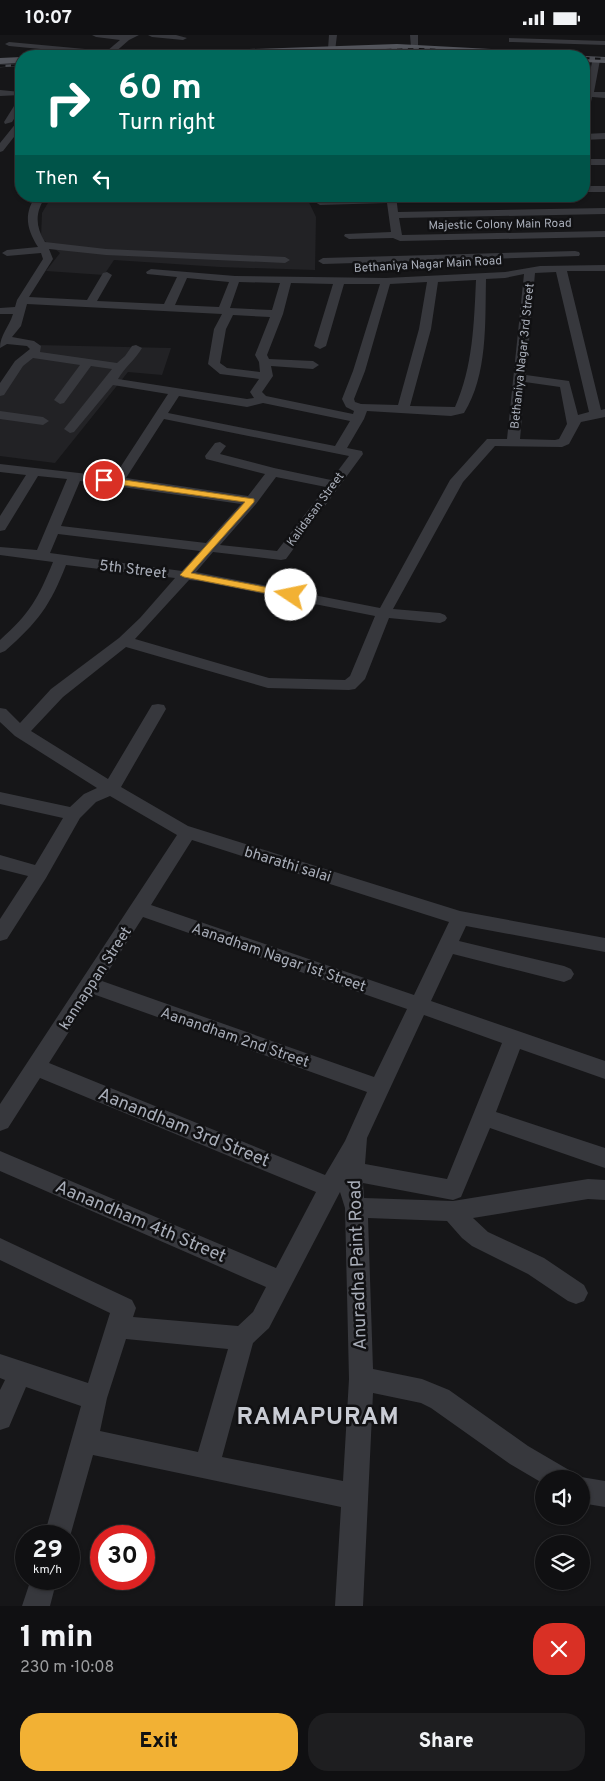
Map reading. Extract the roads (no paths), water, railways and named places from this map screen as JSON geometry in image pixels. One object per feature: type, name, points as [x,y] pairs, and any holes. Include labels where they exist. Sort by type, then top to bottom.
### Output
[{"type":"main road","points":[[265,50],[273,41]]},
{"type":"main road","points":[[332,50],[415,47],[456,50]]},
{"type":"main road","points":[[0,63],[15,62]]},
{"type":"street","points":[[96,35],[130,37]]},
{"type":"street","points":[[152,35],[183,37]]},
{"type":"street","points":[[332,50],[333,35]]},
{"type":"street","points":[[414,35],[415,47]]},
{"type":"street","points":[[115,50],[130,37]]},
{"type":"street","points":[[512,39],[542,38],[605,43]]},
{"type":"street","points":[[15,50],[10,48],[8,40],[76,50]]},
{"type":"street","points":[[602,60],[590,94],[605,95]]},
{"type":"street","points":[[0,93],[15,94]]},
{"type":"street","points":[[4,125],[15,111]]},
{"type":"street","points":[[0,149],[5,137],[15,129]]},
{"type":"street","points":[[590,137],[605,136]]},
{"type":"street","points":[[590,162],[605,161]]},
{"type":"street","points":[[590,189],[605,189]]},
{"type":"street","points":[[3,342],[15,326],[20,305],[48,259],[44,248],[38,241],[32,221],[32,210],[37,202]]},
{"type":"street","points":[[392,202],[397,236]]},
{"type":"street","points":[[394,215],[571,219],[605,211]]},
{"type":"street","points":[[571,219],[575,254],[579,269]]},
{"type":"street","name":"Majestic Colony Main Road","points":[[349,236],[397,236],[404,239],[571,219],[605,234]]},
{"type":"street","points":[[7,253],[44,248],[285,260]]},
{"type":"street","points":[[323,261],[575,254]]},
{"type":"street","name":"Bethaniya Nagar Main Road","points":[[151,272],[235,279],[339,282],[481,277],[530,271],[605,268]]},
{"type":"street","points":[[124,641],[268,683],[333,686],[349,685],[357,679],[384,613],[457,480],[492,442],[552,445],[561,443],[576,419],[600,413],[561,270]]},
{"type":"street","name":"Bethaniya Nagar 3rd Street","points":[[513,442],[530,271]]},
{"type":"street","points":[[90,304],[107,275]]},
{"type":"street","points":[[168,308],[183,275]]},
{"type":"street","points":[[160,415],[339,450],[359,414],[365,407],[458,411],[461,408],[474,366],[478,336],[481,277]]},
{"type":"street","points":[[235,279],[220,329],[214,364],[224,371],[267,376]]},
{"type":"street","points":[[403,408],[426,329],[433,279]]},
{"type":"street","points":[[262,399],[256,393],[267,376],[265,362],[261,355],[286,280]]},
{"type":"street","points":[[359,414],[348,399],[359,371],[386,281]]},
{"type":"street","points":[[320,346],[339,282]]},
{"type":"street","points":[[0,311],[20,305],[90,304],[276,314]]},
{"type":"street","points":[[0,392],[19,364],[36,350],[30,343],[3,342]]},
{"type":"street","points":[[70,429],[110,381],[119,367],[130,358],[136,348]]},
{"type":"street","points":[[31,354],[119,367]]},
{"type":"street","points":[[60,400],[88,362]]},
{"type":"street","points":[[265,362],[313,365]]},
{"type":"street","points":[[520,378],[565,384],[573,423]]},
{"type":"street","points":[[110,381],[247,403],[262,399],[359,414]]},
{"type":"street","points":[[118,481],[176,391]]},
{"type":"street","points":[[0,415],[42,421]]},
{"type":"street","points":[[220,446],[211,456],[273,472],[333,484]]},
{"type":"street","name":"Kalidasan Street","points":[[211,546],[281,556],[356,454],[339,450]]},
{"type":"street","points":[[0,468],[118,481],[251,501]]},
{"type":"street","points":[[0,527],[34,472]]},
{"type":"street","points":[[21,732],[57,693],[124,641],[145,621],[251,501],[273,472]]},
{"type":"street","points":[[42,555],[75,477]]},
{"type":"street","points":[[52,529],[211,546]]},
{"type":"street","name":"5th Street","points":[[0,551],[184,575],[384,613],[440,618]]},
{"type":"street","points":[[0,648],[26,625],[46,597],[61,560]]},
{"type":"street","points":[[0,934],[40,873],[74,814],[90,798],[111,789],[158,709]]},
{"type":"street","name":"bharathi salai","points":[[0,713],[21,732],[111,789],[188,832],[460,918],[605,945]]},
{"type":"street","points":[[0,798],[74,814]]},
{"type":"street","name":"kannappan Street","points":[[0,1122],[188,832]]},
{"type":"street","points":[[0,862],[40,873]]},
{"type":"street","name":"Aanadham Nagar 1st Street","points":[[139,908],[605,1070]]},
{"type":"street","name":"Anuradha Paint Road","points":[[349,1606],[361,1379],[356,1208],[350,1193],[356,1138],[460,918]]},
{"type":"street","points":[[447,945],[564,974]]},
{"type":"street","name":"Aanandham 2nd Street","points":[[90,985],[380,1088]]},
{"type":"street","points":[[352,1171],[453,1190],[484,1117],[514,1038]]},
{"type":"street","name":"Aanandham 3rd Street","points":[[36,1067],[125,1105],[255,1154],[331,1188]]},
{"type":"street","points":[[484,1117],[605,1158]]},
{"type":"street","points":[[118,1327],[233,1338],[243,1337],[261,1319],[356,1138]]},
{"type":"street","name":"Aanandham 4th Street","points":[[0,1161],[281,1282]]},
{"type":"street","points":[[356,1208],[453,1211],[588,1189],[605,1190]]},
{"type":"street","points":[[453,1211],[470,1231],[480,1239],[536,1266],[576,1293]]},
{"type":"street","points":[[0,1249],[124,1308],[95,1398],[85,1441],[60,1525]]},
{"type":"street","points":[[208,1466],[243,1337]]},
{"type":"street","points":[[0,1418],[10,1369],[95,1398]]},
{"type":"street","points":[[361,1379],[422,1391],[440,1399],[519,1455],[545,1470]]},
{"type":"street","points":[[85,1441],[355,1497]]},
{"type":"street","points":[[590,1492],[605,1495]]},
{"type":"street","points":[[36,1606],[41,1590]]},
{"type":"railway","points":[[385,50],[439,50]]},
{"type":"railway","points":[[590,58],[605,59]]},
{"type":"railway","points":[[0,66],[15,65]]},
{"type":"district","name":"RAMAPURAM","points":[[318,1416]]}]
